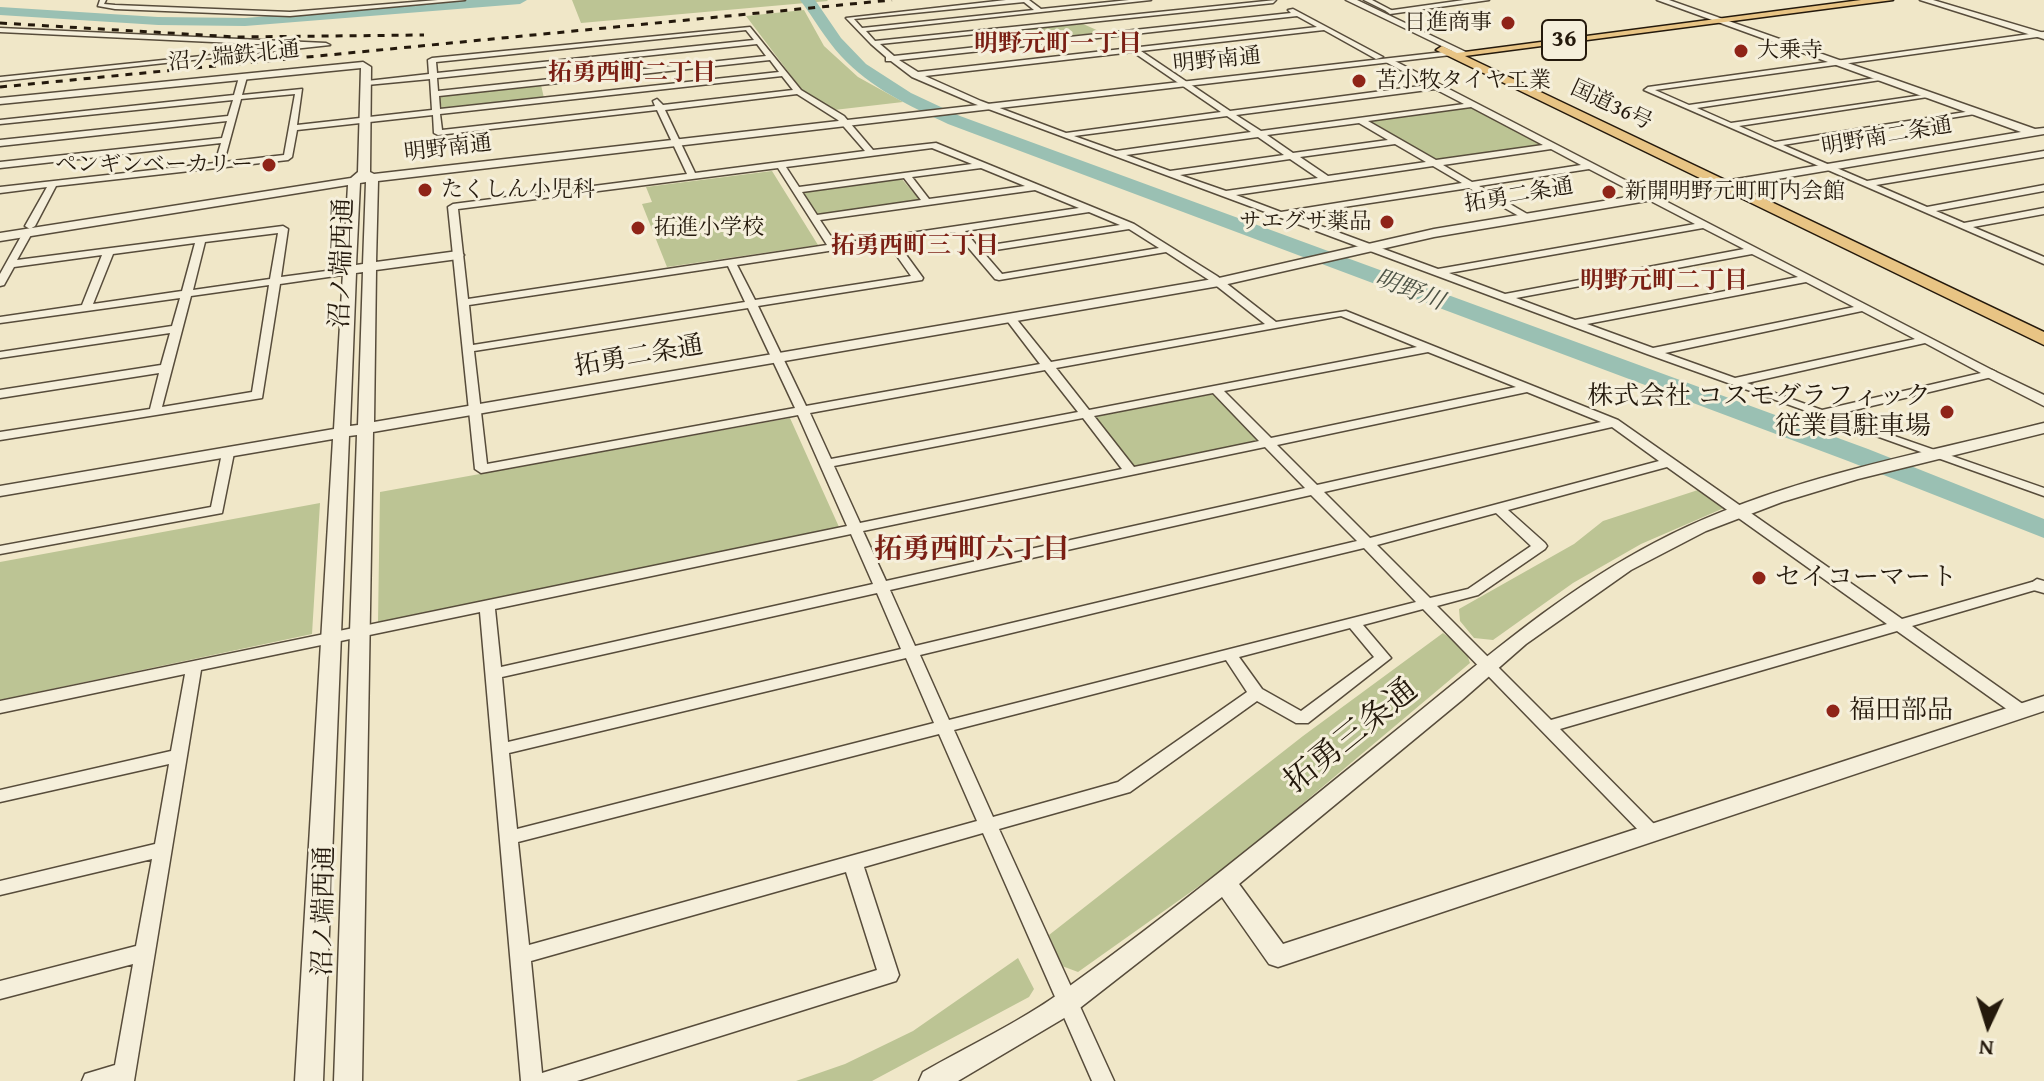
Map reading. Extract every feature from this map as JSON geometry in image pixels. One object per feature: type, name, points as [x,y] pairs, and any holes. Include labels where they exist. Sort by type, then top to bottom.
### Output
[{"type":"highway","name":"国道36号","points":[[1452,52],[1849,0]]},
{"type":"highway","name":"国道36号","points":[[1714,19],[1888,0]]},
{"type":"highway","name":"国道36号","points":[[1452,52],[2044,328]]},
{"type":"highway","name":"国道36号","points":[[1731,183],[2044,339]]},
{"type":"street","points":[[103,0],[100,5],[127,8],[290,14],[462,0]]},
{"type":"street","points":[[290,14],[293,0]]},
{"type":"street","points":[[1039,11],[1025,0],[849,18],[889,59],[912,75],[977,106],[1226,194],[1364,249],[2044,492]]},
{"type":"street","points":[[860,30],[1148,0]]},
{"type":"street","points":[[873,43],[1272,0],[2044,401]]},
{"type":"street","points":[[1337,0],[1452,52]]},
{"type":"street","points":[[1350,0],[1452,52]]},
{"type":"street","points":[[1367,0],[1390,11],[1485,0]]},
{"type":"street","points":[[1661,0],[2040,133]]},
{"type":"street","points":[[1924,0],[2043,35]]},
{"type":"street","points":[[1073,8],[1326,179]]},
{"type":"street","points":[[889,59],[1298,14]]},
{"type":"street","points":[[798,92],[438,133],[432,60],[748,28],[798,92],[843,121],[870,152]]},
{"type":"street","points":[[912,75],[1324,28]]},
{"type":"street","points":[[1001,30],[1019,45]]},
{"type":"street","points":[[0,79],[326,45],[1,31]]},
{"type":"street","points":[[2043,35],[1648,90],[2044,261]]},
{"type":"street","points":[[627,40],[692,176]]},
{"type":"street","points":[[363,177],[367,83],[759,42]]},
{"type":"street","name":"明野南通","points":[[0,234],[363,177],[1452,52]]},
{"type":"street","points":[[435,94],[771,58]]},
{"type":"street","name":"沼ノ端鉄北通","points":[[0,101],[363,65],[366,67],[367,83]]},
{"type":"street","points":[[294,128],[783,74]]},
{"type":"street","points":[[219,164],[243,77]]},
{"type":"street","points":[[1689,107],[1883,79]]},
{"type":"street","points":[[544,82],[550,99]]},
{"type":"street","points":[[1064,135],[1437,86]]},
{"type":"street","points":[[0,122],[299,91],[288,157],[0,190]]},
{"type":"street","points":[[1731,125],[1930,96]]},
{"type":"street","points":[[1114,154],[1472,104]]},
{"type":"street","points":[[1775,144],[1975,112]]},
{"type":"street","points":[[0,143],[232,118]]},
{"type":"street","points":[[1360,120],[1526,217]]},
{"type":"street","name":"明野南二条通","points":[[1731,183],[2040,133]]},
{"type":"street","points":[[0,165],[227,140]]},
{"type":"street","points":[[1168,173],[1397,141]]},
{"type":"street","points":[[1273,325],[1219,282],[1131,226],[933,145],[453,207],[481,469],[1342,313],[1614,423],[2021,711]]},
{"type":"street","points":[[1226,194],[1551,145]]},
{"type":"street","points":[[1865,184],[2044,154]]},
{"type":"street","points":[[780,164],[833,247]]},
{"type":"street","points":[[796,190],[983,165]]},
{"type":"street","points":[[1282,215],[1591,166]]},
{"type":"street","points":[[906,175],[927,202]]},
{"type":"street","name":"沼ノ端西通","points":[[348,1081],[358,633],[354,431],[363,177]]},
{"type":"street","name":"拓勇二条通","points":[[0,491],[1219,282],[1526,217],[1731,183]]},
{"type":"street","points":[[0,283],[53,184]]},
{"type":"street","points":[[814,218],[1036,187]]},
{"type":"street","points":[[1925,210],[2044,188]]},
{"type":"street","points":[[462,303],[1090,209]]},
{"type":"street","points":[[1963,226],[2044,211]]},
{"type":"street","points":[[1437,273],[1703,225]]},
{"type":"street","points":[[975,250],[1131,226]]},
{"type":"street","points":[[0,436],[258,395],[283,229],[10,264]]},
{"type":"street","points":[[958,229],[999,277],[1169,249]]},
{"type":"street","points":[[155,411],[201,239]]},
{"type":"street","points":[[467,349],[918,278],[890,239]]},
{"type":"street","points":[[86,308],[109,251]]},
{"type":"street","points":[[1504,297],[1752,251]]},
{"type":"street","points":[[2028,254],[2044,251]]},
{"type":"street","points":[[0,320],[458,255]]},
{"type":"street","points":[[731,262],[802,410],[1103,1081]]},
{"type":"street","points":[[1574,323],[1806,279]]},
{"type":"street","points":[[1651,352],[1862,308]]},
{"type":"street","points":[[1010,318],[1131,472]]},
{"type":"street","points":[[0,355],[177,329]]},
{"type":"street","points":[[1733,382],[1925,340]]},
{"type":"street","points":[[826,464],[1430,348]]},
{"type":"street","points":[[0,394],[167,368]]},
{"type":"street","points":[[1821,414],[1992,374]]},
{"type":"street","points":[[0,707],[1530,388]]},
{"type":"street","points":[[1216,390],[1651,832]]},
{"type":"street","points":[[496,673],[1614,423]]},
{"type":"street","points":[[1939,454],[2044,428]]},
{"type":"street","name":"沼ノ端西通","points":[[309,1081],[332,639],[354,431]]},
{"type":"street","points":[[0,550],[217,510],[228,453]]},
{"type":"street","name":"拓勇三条通","points":[[933,1081],[1067,1003],[1224,882],[1455,695],[1488,663],[1601,580],[1669,541],[1740,511],[1939,454]]},
{"type":"street","points":[[503,749],[1368,543],[1670,462]]},
{"type":"street","points":[[511,837],[1473,592],[1540,546],[1498,508]]},
{"type":"street","points":[[1548,727],[2041,586]]},
{"type":"street","points":[[487,607],[496,673],[532,1081]]},
{"type":"street","points":[[1229,653],[1256,693],[1302,719],[1383,658],[1352,621]]},
{"type":"street","points":[[93,1081],[124,1077],[194,667]]},
{"type":"street","points":[[521,955],[1124,787],[1256,693]]},
{"type":"street","points":[[1224,882],[1278,956],[2044,703]]},
{"type":"street","points":[[0,796],[178,756]]},
{"type":"street","points":[[0,888],[162,849]]},
{"type":"street","points":[[546,1081],[889,975],[853,863]]},
{"type":"street","points":[[0,990],[146,952]]},
{"type":"green space","points":[[572,0],[827,0],[828,1],[581,23]]},
{"type":"green space","points":[[804,10],[824,46],[858,77],[903,102],[834,110],[802,90],[746,16]]},
{"type":"green space","points":[[1081,23],[1101,32],[1026,42],[1007,31]]},
{"type":"green space","points":[[541,85],[544,98],[442,109],[439,96]]},
{"type":"green space","points":[[1470,107],[1542,145],[1436,159],[1370,121]]},
{"type":"green space","points":[[772,171],[818,245],[667,267],[642,204],[652,202],[646,187]]},
{"type":"green space","points":[[900,177],[920,200],[818,214],[802,193]]},
{"type":"green space","points":[[1214,394],[1259,442],[1134,467],[1094,417]]},
{"type":"green space","points":[[790,418],[839,527],[378,622],[380,492]]},
{"type":"green space","points":[[1698,490],[1724,508],[1641,544],[1573,583],[1493,640],[1474,638],[1460,621],[1459,609],[1574,544],[1603,521]]},
{"type":"green space","points":[[320,503],[312,634],[0,700],[0,562]]},
{"type":"green space","points":[[1443,633],[1465,649],[1470,663],[1233,862],[1078,972],[1062,966],[1049,935],[1303,736]]},
{"type":"green space","points":[[1018,958],[1034,989],[1029,997],[872,1081],[796,1081],[845,1064],[913,1031]]},
{"type":"waterway","name":"明野川","points":[[0,11],[158,21],[245,22],[520,0]]},
{"type":"waterway","name":"明野川","points":[[807,0],[836,41],[861,67],[905,96],[954,120],[1858,455],[2044,529]]},
{"type":"railway","points":[[0,87],[892,0]]},
{"type":"railway","points":[[0,23],[236,37],[424,35]]},
{"type":"place","name":"日進商事","points":[[1508,23]]},
{"type":"place","name":"大乗寺","points":[[1741,51]]},
{"type":"place","name":"苫小牧タイヤ工業","points":[[1359,81]]},
{"type":"place","name":"ペンギンベーカリー","points":[[269,165]]},
{"type":"place","name":"たくしん小児科","points":[[425,190]]},
{"type":"place","name":"新開明野元町町内会館","points":[[1609,192]]},
{"type":"place","name":"サエグサ薬品","points":[[1387,222]]},
{"type":"place","name":"拓進小学校","points":[[638,228]]},
{"type":"place","name":"株式会社 コスモグラフィック 従業員駐車場","points":[[1947,412]]},
{"type":"place","name":"セイコーマート","points":[[1759,578]]},
{"type":"place","name":"福田部品","points":[[1833,711]]},
{"type":"district","name":"明野元町一丁目","points":[[1058,45]]},
{"type":"district","name":"拓勇西町二丁目","points":[[632,74]]},
{"type":"district","name":"拓勇西町三丁目","points":[[915,247]]},
{"type":"district","name":"明野元町二丁目","points":[[1664,282]]},
{"type":"district","name":"拓勇西町六丁目","points":[[972,551]]}]
